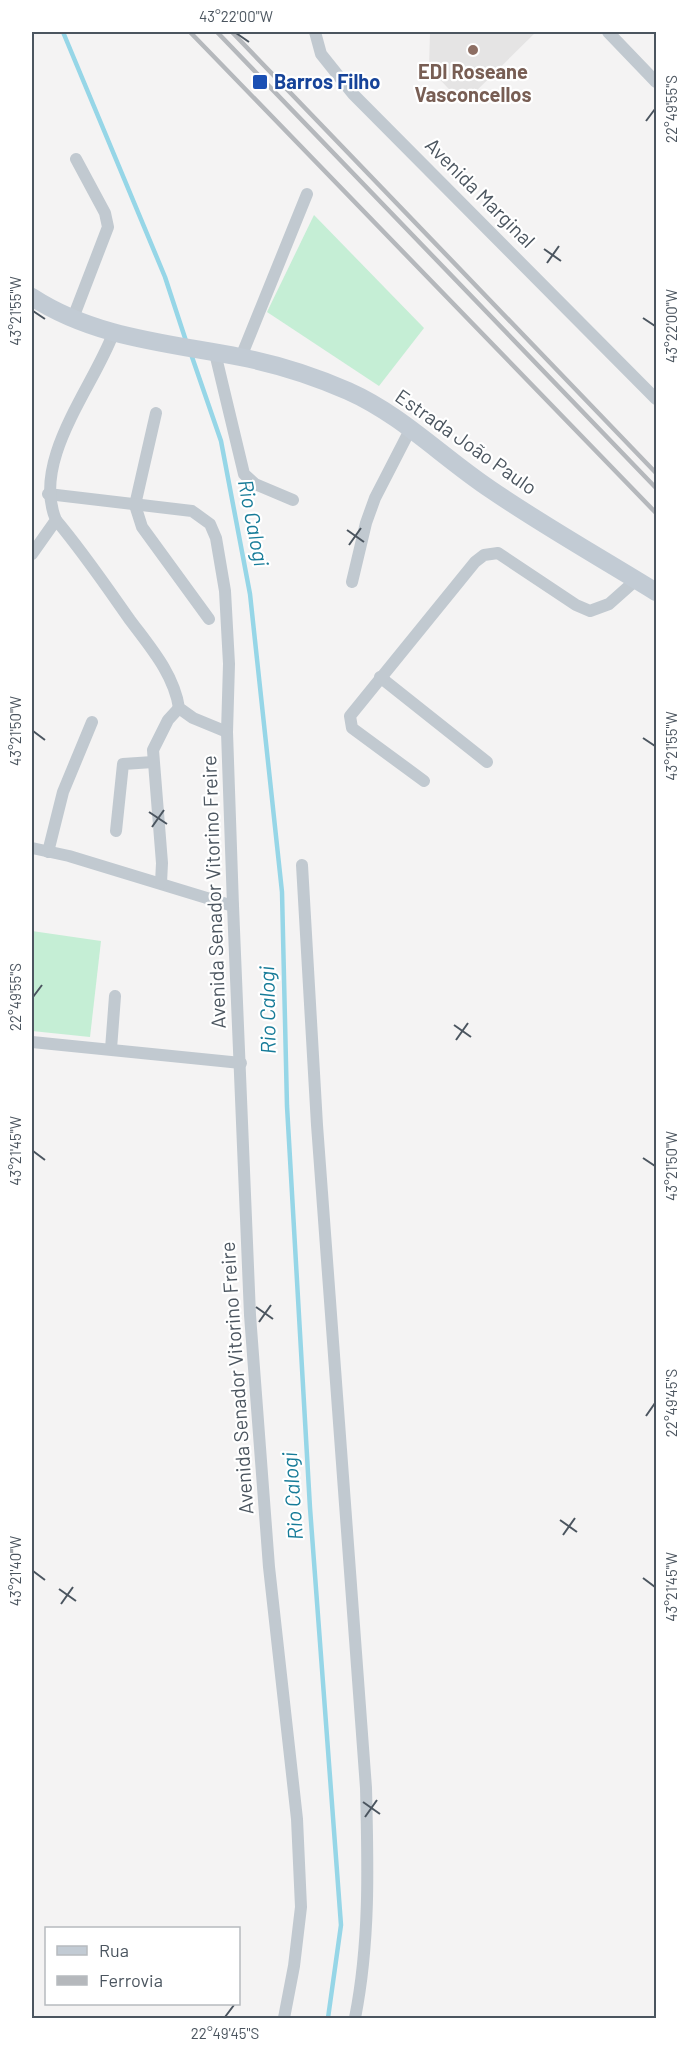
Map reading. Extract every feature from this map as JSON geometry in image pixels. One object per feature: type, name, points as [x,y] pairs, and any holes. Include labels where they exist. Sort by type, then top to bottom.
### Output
[{"type":"main road","name":"Estrada João Paulo","points":[[32,297],[73,318],[113,334],[278,366],[349,392],[411,428],[491,490],[657,592]]},
{"type":"street","name":"Avenida Marginal","points":[[315,32],[321,54],[353,94],[657,399]]},
{"type":"street","points":[[608,32],[657,82]]},
{"type":"street","points":[[73,318],[108,227],[105,213],[76,159]]},
{"type":"street","points":[[241,357],[307,194]]},
{"type":"street","points":[[113,334],[102,364],[56,452],[50,470],[48,494],[56,519],[82,550],[164,668],[177,691],[179,708],[193,718],[227,732]]},
{"type":"street","points":[[209,352],[244,474],[255,484],[292,500]]},
{"type":"street","points":[[156,413],[135,505],[142,527],[209,618]]},
{"type":"street","points":[[352,582],[366,523],[375,498],[411,428]]},
{"type":"street","points":[[48,494],[135,505]]},
{"type":"street","name":"Avenida Senador Vitorino Freire","points":[[135,505],[192,511],[203,517],[210,524],[216,538],[225,591],[229,664],[227,732],[233,906],[250,1315],[269,1566],[297,1820],[301,1907],[294,1966],[284,2019]]},
{"type":"street","points":[[32,554],[56,519]]},
{"type":"street","points":[[424,781],[352,728],[350,722],[353,710],[484,555],[498,553],[576,605],[590,611],[609,604],[636,580]]},
{"type":"street","points":[[380,676],[487,762]]},
{"type":"street","points":[[161,883],[162,863],[153,750],[168,720],[179,708]]},
{"type":"street","points":[[48,852],[63,792],[92,722]]},
{"type":"street","points":[[116,831],[123,764],[153,762]]},
{"type":"street","points":[[32,848],[161,883],[233,906]]},
{"type":"street","points":[[302,865],[318,1137],[366,1788],[369,1891],[362,1981],[355,2019]]},
{"type":"street","points":[[111,1049],[115,996]]},
{"type":"street","points":[[32,1042],[241,1063]]},
{"type":"shaded area","name":"EDI Roseane Vasconcellos","points":[[430,32],[536,32],[463,104],[429,68]]},
{"type":"green space","points":[[314,215],[424,328],[379,386],[267,312]]},
{"type":"green space","points":[[32,931],[101,941],[90,1037],[32,1031]]},
{"type":"waterway","name":"Rio Calogi","points":[[63,32],[165,277],[187,344]]},
{"type":"waterway","name":"Rio Calogi","points":[[191,354],[221,441],[250,594],[282,892],[287,1106],[310,1508],[341,1925],[328,2018]]},
{"type":"railway","points":[[190,32],[656,513]]},
{"type":"railway","points":[[217,32],[656,488]]},
{"type":"railway","points":[[232,32],[656,473]]},
{"type":"place","name":"EDI Roseane Vasconcellos","points":[[473,50]]},
{"type":"place","name":"Barros Filho","points":[[260,82]]}]
